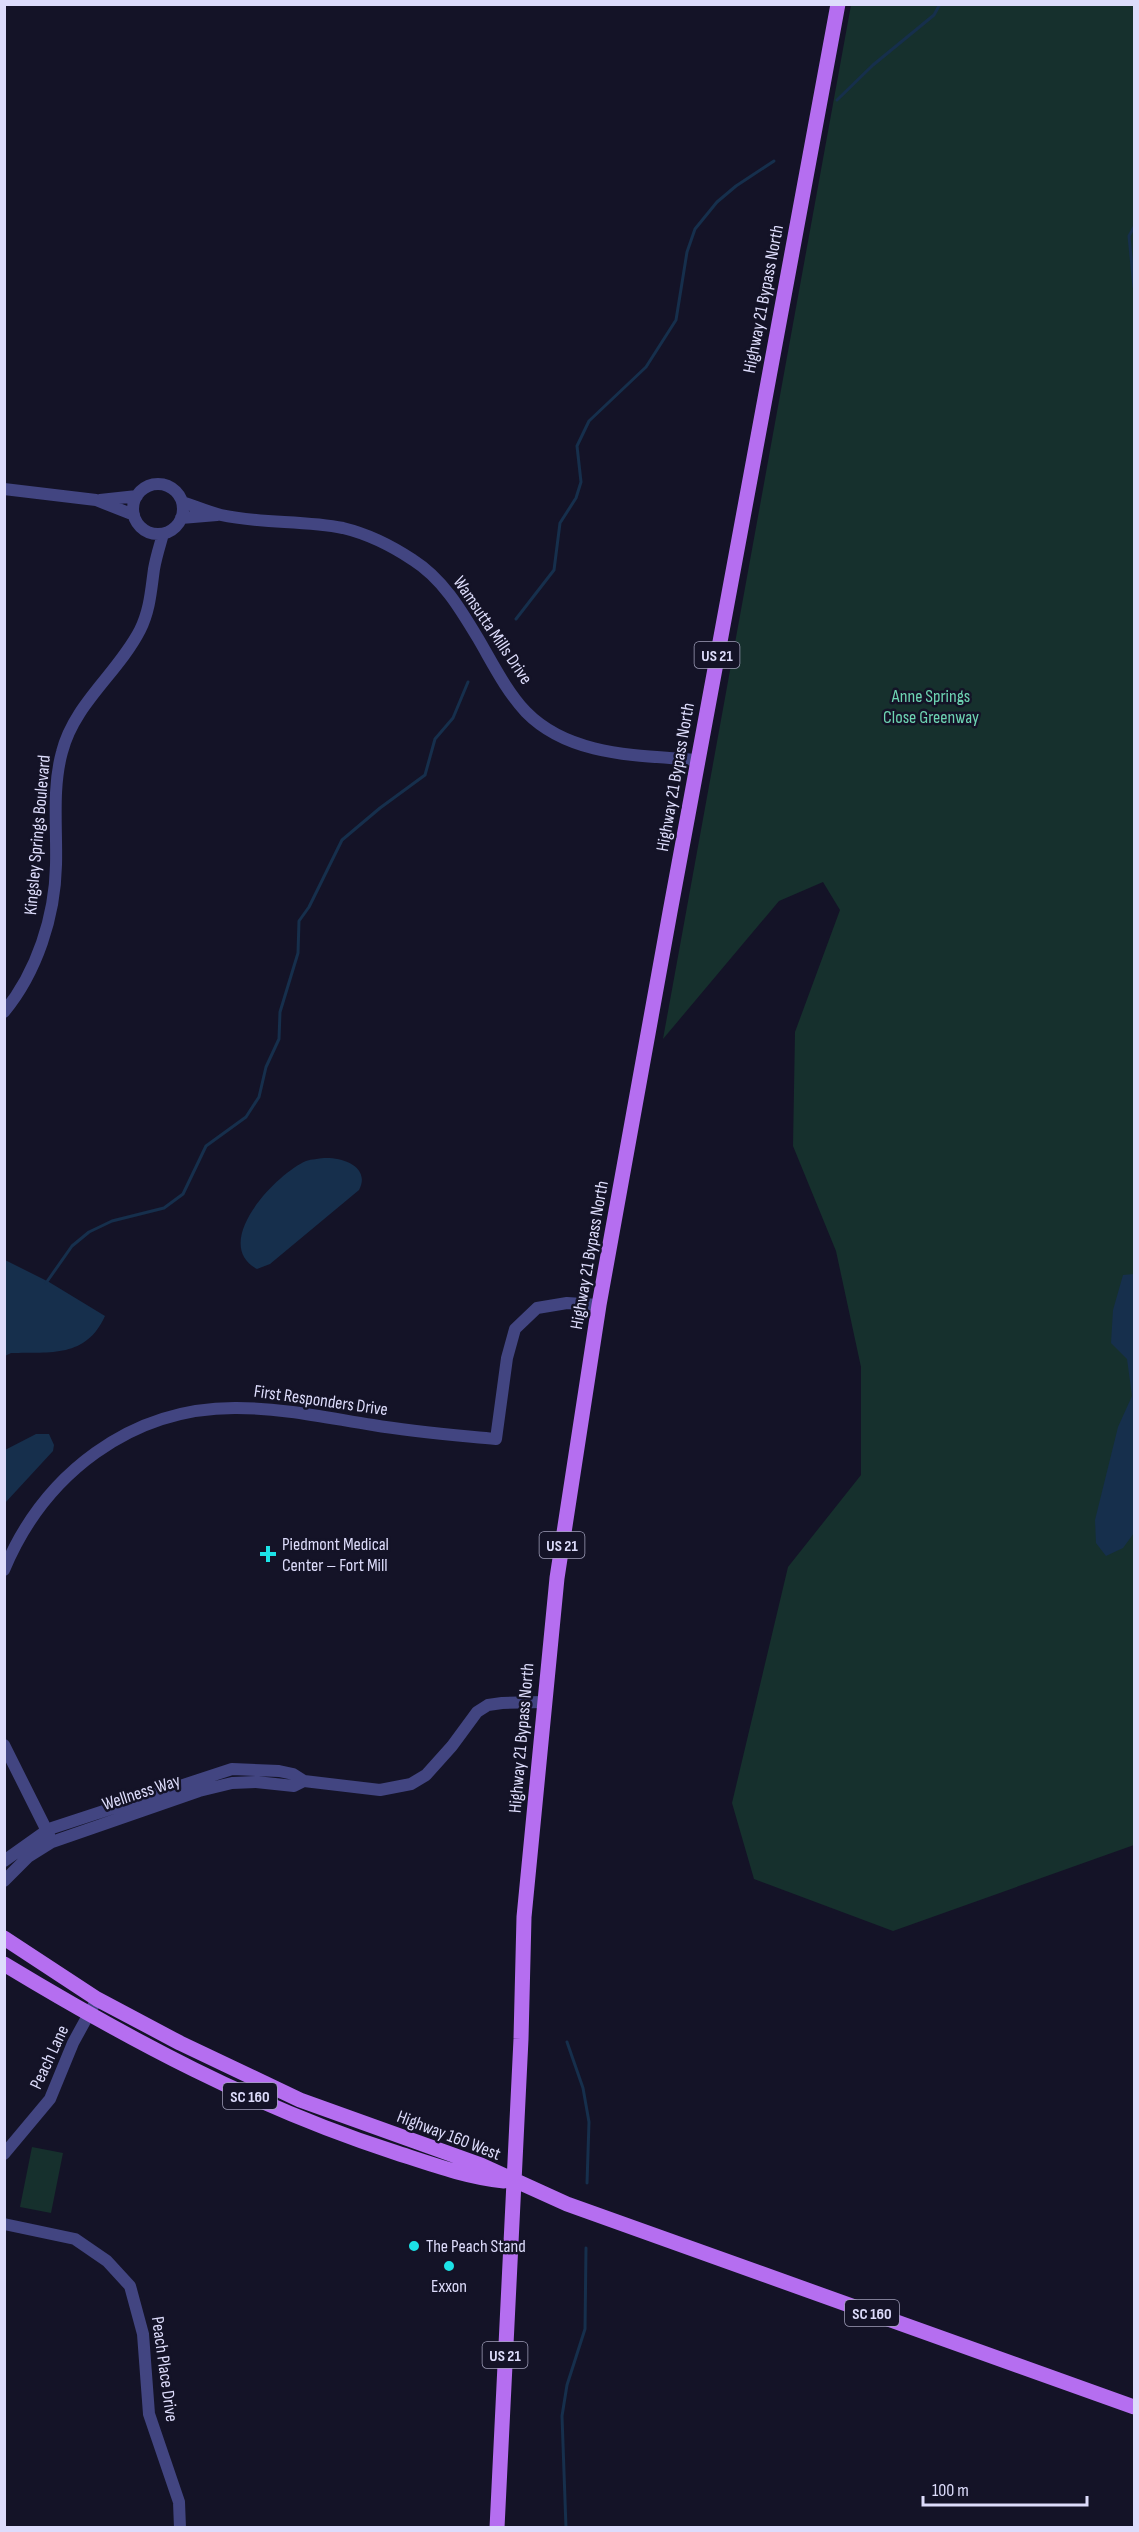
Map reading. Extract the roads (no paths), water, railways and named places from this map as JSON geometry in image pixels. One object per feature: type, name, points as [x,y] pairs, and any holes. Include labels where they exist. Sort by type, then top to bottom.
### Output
[{"type":"main road","name":"Highway 21 Bypass North","points":[[497,2528],[524,1917],[543,1702],[557,1578],[599,1305],[697,760],[838,4]]},
{"type":"main road","name":"Highway 160 West","points":[[4,1938],[98,1999],[180,2043],[300,2100],[481,2165],[513,2182]]},
{"type":"main road","name":"Highway 160 West","points":[[4,1964],[89,2014],[217,2081],[337,2134],[477,2178],[513,2182]]},
{"type":"main road","name":"SC 160","points":[[513,2182],[567,2204],[1134,2407]]},
{"type":"street","name":"Wamsutta Mills Drive","points":[[4,489],[96,500],[137,496],[149,486],[165,485],[173,489],[182,502],[221,515]]},
{"type":"street","points":[[134,515],[137,496]]},
{"type":"street","name":"Wamsutta Mills Drive","points":[[96,500],[134,515],[140,526],[157,533]]},
{"type":"street","points":[[157,533],[170,531],[181,518],[182,502]]},
{"type":"street","name":"Wamsutta Mills Drive","points":[[181,518],[221,515],[344,528],[371,537],[395,549],[433,575],[465,616],[526,712],[551,731],[571,742],[600,750],[697,760]]},
{"type":"street","name":"Kingsley Springs Boulevard","points":[[4,1012],[34,964],[49,918],[56,868],[57,781],[63,748],[82,709],[130,648],[140,631],[150,603],[157,533]]},
{"type":"street","name":"First Responders Drive","points":[[4,1570],[36,1511],[76,1467],[99,1450],[138,1429],[178,1415],[215,1409],[259,1408],[376,1426],[496,1439],[507,1358],[515,1329],[537,1308],[567,1303],[599,1305]]},
{"type":"street","name":"Wellness Way","points":[[4,1861],[46,1830],[197,1786],[256,1782],[294,1786],[304,1781],[380,1790],[411,1784],[426,1775],[446,1754],[477,1712],[488,1705],[543,1702]]},
{"type":"street","points":[[4,1745],[52,1842]]},
{"type":"street","name":"Wellness Way","points":[[4,1881],[23,1862],[52,1842],[197,1786]]},
{"type":"street","name":"Peach Lane","points":[[4,2154],[50,2099],[70,2051],[98,1999]]},
{"type":"street","name":"Peach Place Drive","points":[[4,2224],[75,2239],[107,2261],[130,2286],[143,2334],[149,2414],[179,2502],[180,2528]]},
{"type":"water","points":[[324,1158],[339,1159],[353,1165],[361,1175],[362,1182],[359,1190],[270,1264],[257,1269],[244,1257],[241,1243],[244,1227],[253,1210],[265,1194],[293,1168],[306,1161]]},
{"type":"water","points":[[5,1260],[49,1282],[105,1316],[97,1330],[88,1339],[66,1350],[11,1353],[5,1356]]},
{"type":"water","points":[[1134,1274],[1134,1533],[1123,1548],[1106,1556],[1096,1543],[1095,1520],[1118,1427],[1132,1396],[1127,1359],[1111,1343],[1113,1310],[1123,1275]]},
{"type":"water","points":[[36,1434],[49,1434],[54,1445],[53,1451],[5,1503],[5,1450]]},
{"type":"waterway","points":[[837,100],[873,65],[934,15],[940,4]]},
{"type":"waterway","points":[[516,619],[554,570],[560,523],[576,498],[581,482],[577,446],[589,421],[646,367],[676,320],[687,252],[695,229],[717,202],[736,186],[774,161]]},
{"type":"waterway","points":[[1134,227],[1129,236],[1134,287]]},
{"type":"waterway","points":[[46,1283],[72,1246],[89,1232],[112,1221],[164,1208],[183,1194],[206,1146],[246,1117],[259,1097],[266,1067],[279,1039],[280,1012],[298,953],[299,921],[309,907],[342,840],[425,775],[435,739],[453,718],[468,682]]},
{"type":"waterway","points":[[567,2042],[583,2088],[589,2122],[587,2183]]},
{"type":"waterway","points":[[566,2528],[562,2416],[567,2385],[585,2329],[586,2248]]},
{"type":"place","name":"Piedmont Medical Center – Fort Mill","points":[[268,1554]]},
{"type":"place","name":"The Peach Stand","points":[[414,2246]]},
{"type":"place","name":"Exxon","points":[[449,2266]]},
{"type":"park label","name":"Anne Springs Close Greenway","points":[[931,706]]}]
